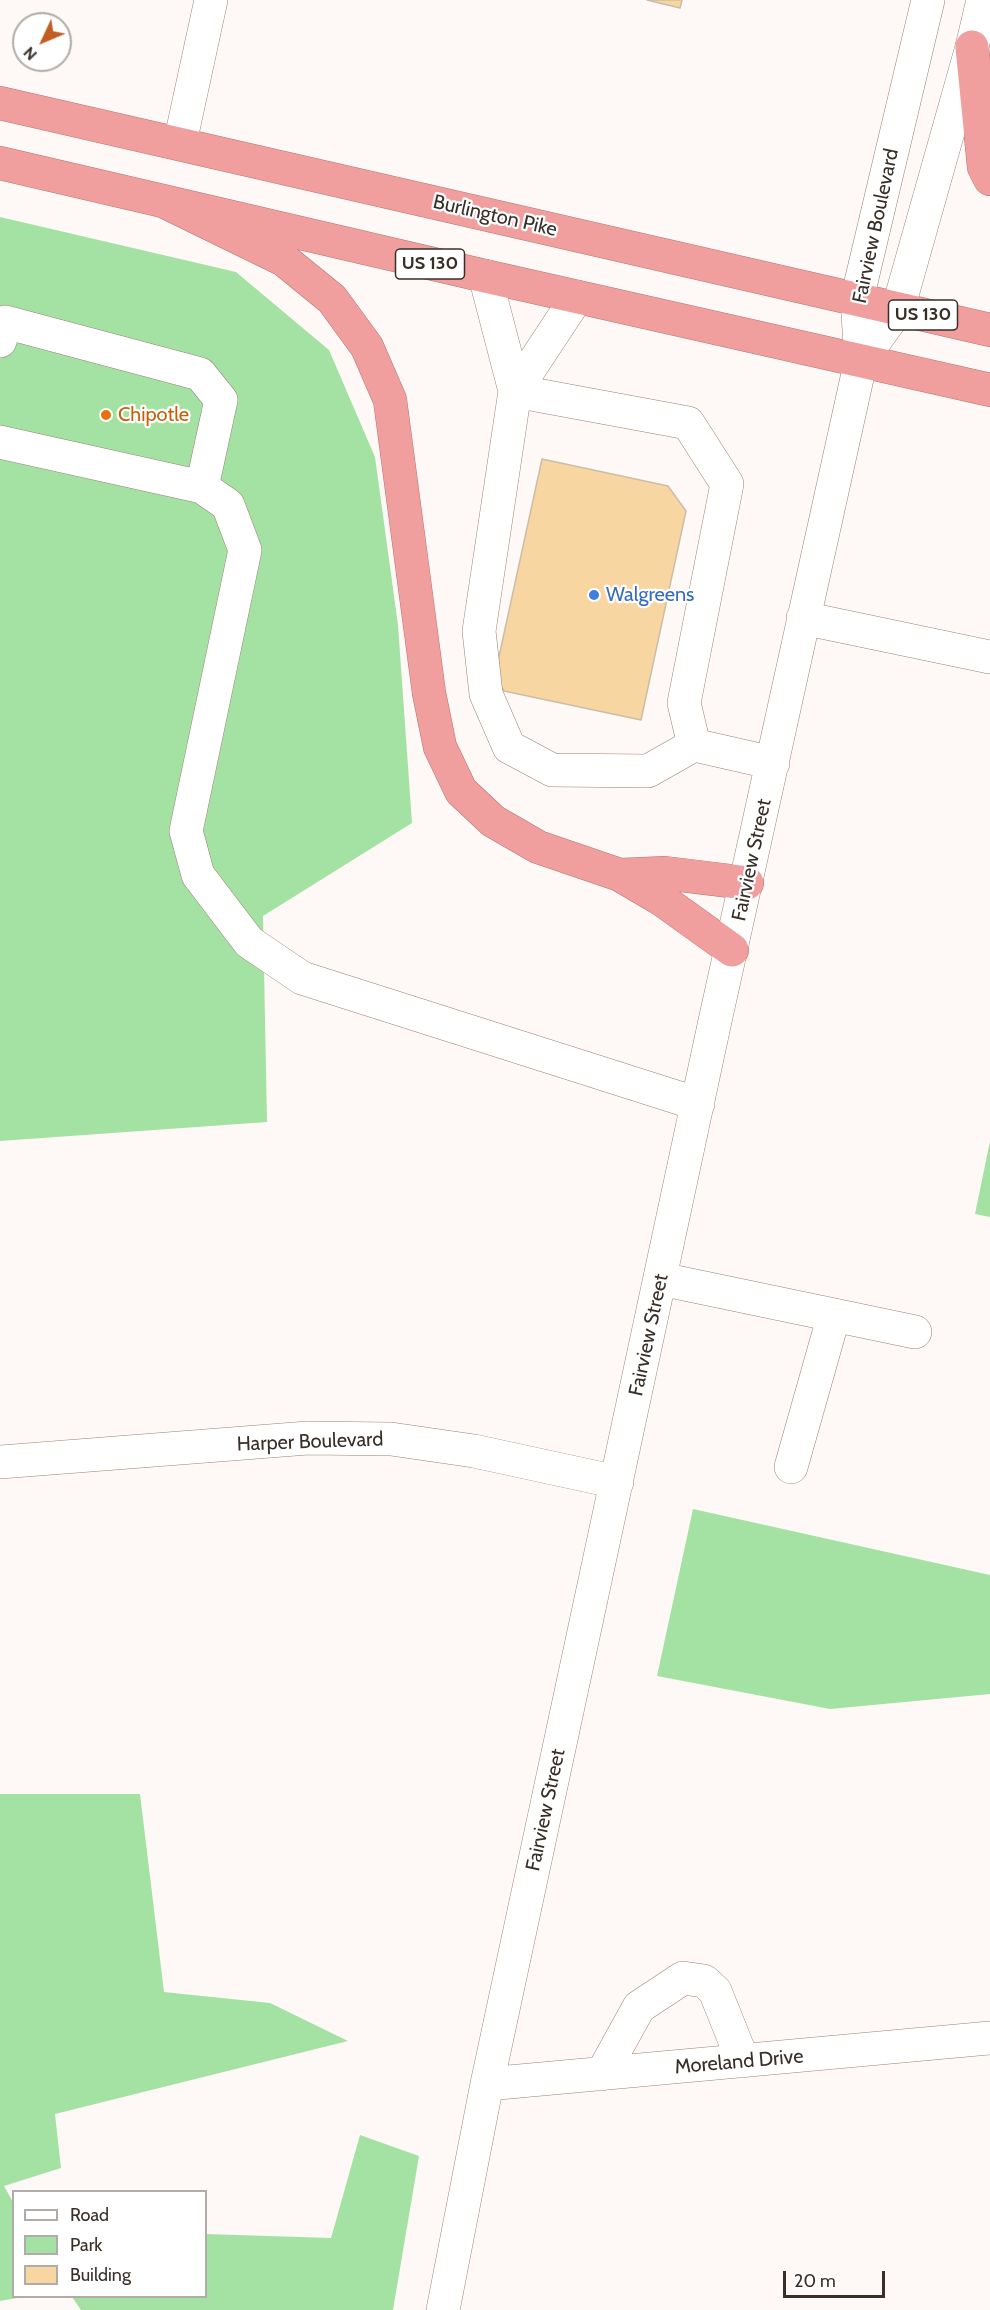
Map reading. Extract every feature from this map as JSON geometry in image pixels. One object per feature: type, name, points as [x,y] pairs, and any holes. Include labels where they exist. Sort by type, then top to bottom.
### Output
[{"type":"highway","points":[[972,47],[984,167],[990,179]]},
{"type":"highway","name":"Burlington Pike","points":[[0,103],[990,330]]},
{"type":"highway","name":"US 130","points":[[0,164],[990,390]]},
{"type":"highway","points":[[165,202],[284,260],[332,299],[367,347],[390,400],[429,693],[440,747],[461,791],[493,821],[538,847],[620,875],[660,899],[732,950]]},
{"type":"highway","points":[[620,875],[665,873],[747,883]]},
{"type":"street","points":[[180,143],[211,0]]},
{"type":"street","name":"Fairview Boulevard","points":[[861,360],[857,299],[928,0]]},
{"type":"street","name":"Fairview Boulevard","points":[[861,360],[898,309],[972,47],[983,0]]},
{"type":"street","points":[[484,276],[515,391],[478,631],[486,693],[509,747],[552,770],[648,771],[694,746],[773,764]]},
{"type":"street","points":[[515,391],[577,297]]},
{"type":"street","points":[[0,341],[5,322],[201,374],[221,400],[202,487]]},
{"type":"street","name":"Fairview Street","points":[[443,2310],[487,2084],[803,618],[861,360]]},
{"type":"street","points":[[515,391],[688,423],[727,484],[684,703],[694,746]]},
{"type":"street","points":[[0,442],[202,487],[228,505],[245,550],[186,831],[198,875],[249,942],[302,978],[698,1104]]},
{"type":"street","points":[[803,618],[990,657]]},
{"type":"street","points":[[661,1279],[915,1332]]},
{"type":"street","points":[[790,1467],[834,1315]]},
{"type":"street","name":"Harper Boulevard","points":[[0,1462],[308,1438],[391,1439],[474,1451],[617,1482]]},
{"type":"street","points":[[603,2074],[639,2007],[683,1978],[704,1981],[714,1991],[743,2061]]},
{"type":"street","name":"Moreland Drive","points":[[487,2084],[990,2038]]},
{"type":"green space","points":[[0,217],[236,272],[329,350],[375,457],[398,625],[412,823],[263,916],[267,1122],[0,1141]]},
{"type":"green space","points":[[990,1141],[990,1217],[975,1214]]},
{"type":"green space","points":[[693,1509],[990,1575],[990,1694],[830,1709],[657,1676]]},
{"type":"green space","points":[[0,1794],[140,1794],[164,1992],[270,2003],[348,2041],[55,2114],[61,2168],[4,2186],[12,2200],[12,2298],[17,2298],[0,2301]]},
{"type":"green space","points":[[360,2135],[419,2156],[393,2310],[81,2310],[73,2298],[207,2298],[207,2234],[331,2238]]},
{"type":"building","points":[[647,0],[682,0],[680,8]]},
{"type":"building","points":[[542,459],[668,486],[686,511],[641,720],[504,691],[495,675]]},
{"type":"place","name":"Chipotle","points":[[106,415]]},
{"type":"place","name":"Walgreens","points":[[594,595]]}]
